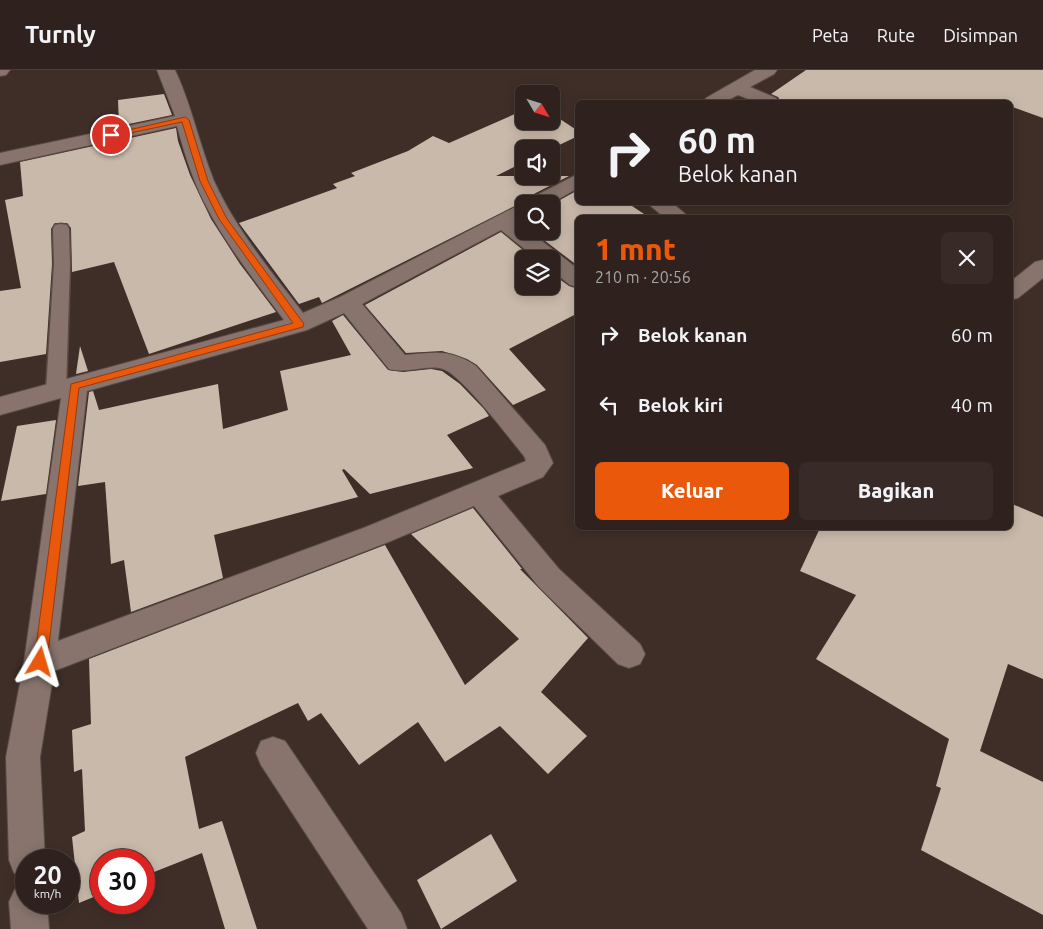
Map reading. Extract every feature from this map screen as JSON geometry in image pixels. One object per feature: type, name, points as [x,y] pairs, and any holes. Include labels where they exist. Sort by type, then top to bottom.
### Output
[{"type":"street","points":[[166,70],[185,120],[204,181],[223,219],[299,324]]},
{"type":"street","points":[[716,100],[768,70]]},
{"type":"street","points":[[737,88],[765,100]]},
{"type":"street","points":[[0,159],[185,120]]},
{"type":"street","points":[[550,195],[575,182]]},
{"type":"street","points":[[660,205],[676,215]]},
{"type":"street","points":[[0,406],[299,324],[348,302],[515,215]]},
{"type":"street","points":[[503,221],[540,250]]},
{"type":"street","points":[[560,266],[575,278]]},
{"type":"street","points":[[1013,291],[1043,267]]},
{"type":"street","points":[[40,662],[479,494],[534,470],[540,463],[536,452],[468,372],[453,363],[442,360],[410,364],[398,362],[348,302]]},
{"type":"street","points":[[26,849],[22,757],[40,662],[65,388]]},
{"type":"street","points":[[479,494],[550,578],[629,654]]},
{"type":"street","points":[[274,753],[388,926],[388,929]]},
{"type":"street","points":[[29,914],[30,929]]},
{"type":"lane","points":[[60,229],[65,388]]},
{"type":"building","points":[[806,70],[1043,70],[1043,118],[1013,107],[1013,100],[780,100],[771,94]]},
{"type":"building","points":[[164,94],[172,115],[119,126],[118,100]]},
{"type":"building","points":[[515,114],[515,130],[560,130],[560,119],[575,129],[575,137],[560,145],[560,140],[515,140],[515,166],[496,176],[515,176],[515,185],[551,185],[532,195],[515,195],[515,206],[322,303],[319,297],[299,304],[239,223],[337,188],[333,184],[355,176],[351,173],[408,151],[433,136],[449,143]]},
{"type":"building","points":[[176,128],[178,141],[190,175],[211,219],[240,264],[276,312],[149,354],[114,262],[72,272],[71,228],[67,223],[55,223],[51,229],[52,264],[46,354],[0,362],[0,291],[21,288],[5,200],[23,196],[20,162]]},
{"type":"building","points":[[560,176],[569,176],[560,181]]},
{"type":"building","points":[[575,192],[575,205],[630,205],[646,215],[575,215],[575,264],[560,252],[560,250],[557,250],[544,240],[560,240],[560,200]]},
{"type":"building","points":[[501,232],[523,250],[515,250],[515,295],[560,295],[560,280],[575,288],[575,315],[509,349],[546,390],[513,405],[477,365],[467,359],[442,351],[406,353],[365,305]]},
{"type":"building","points":[[343,315],[388,370],[403,372],[431,369],[442,371],[460,384],[484,409],[489,416],[447,435],[473,468],[370,494],[344,469],[342,470],[358,497],[214,535],[223,578],[131,612],[124,560],[111,564],[105,482],[78,486],[89,392],[93,391],[99,410],[218,384],[223,429],[288,410],[280,371],[351,355],[332,321]]},
{"type":"building","points":[[80,346],[88,371],[76,374]]},
{"type":"building","points":[[56,420],[46,494],[1,501],[17,426]]},
{"type":"building","points":[[1013,504],[1043,517],[1043,679],[1008,664],[980,751],[1043,782],[1043,915],[921,850],[941,788],[936,786],[949,739],[816,659],[856,595],[800,571],[819,530],[1013,530]]},
{"type":"building","points":[[473,508],[522,569],[520,569],[588,638],[541,692],[587,736],[548,774],[500,726],[445,762],[418,722],[359,765],[321,713],[308,721],[298,703],[185,757],[199,829],[222,821],[257,929],[225,929],[202,853],[155,872],[155,849],[90,849],[90,898],[80,903],[80,849],[73,849],[72,837],[85,831],[82,769],[74,772],[72,730],[91,724],[89,659],[385,545],[465,685],[519,639],[411,534]]},
{"type":"building","points":[[491,834],[517,881],[441,929],[417,880]]},
{"type":"route","points":[[40,662],[75,386],[299,324],[223,219],[204,181],[185,120],[111,135]]}]
